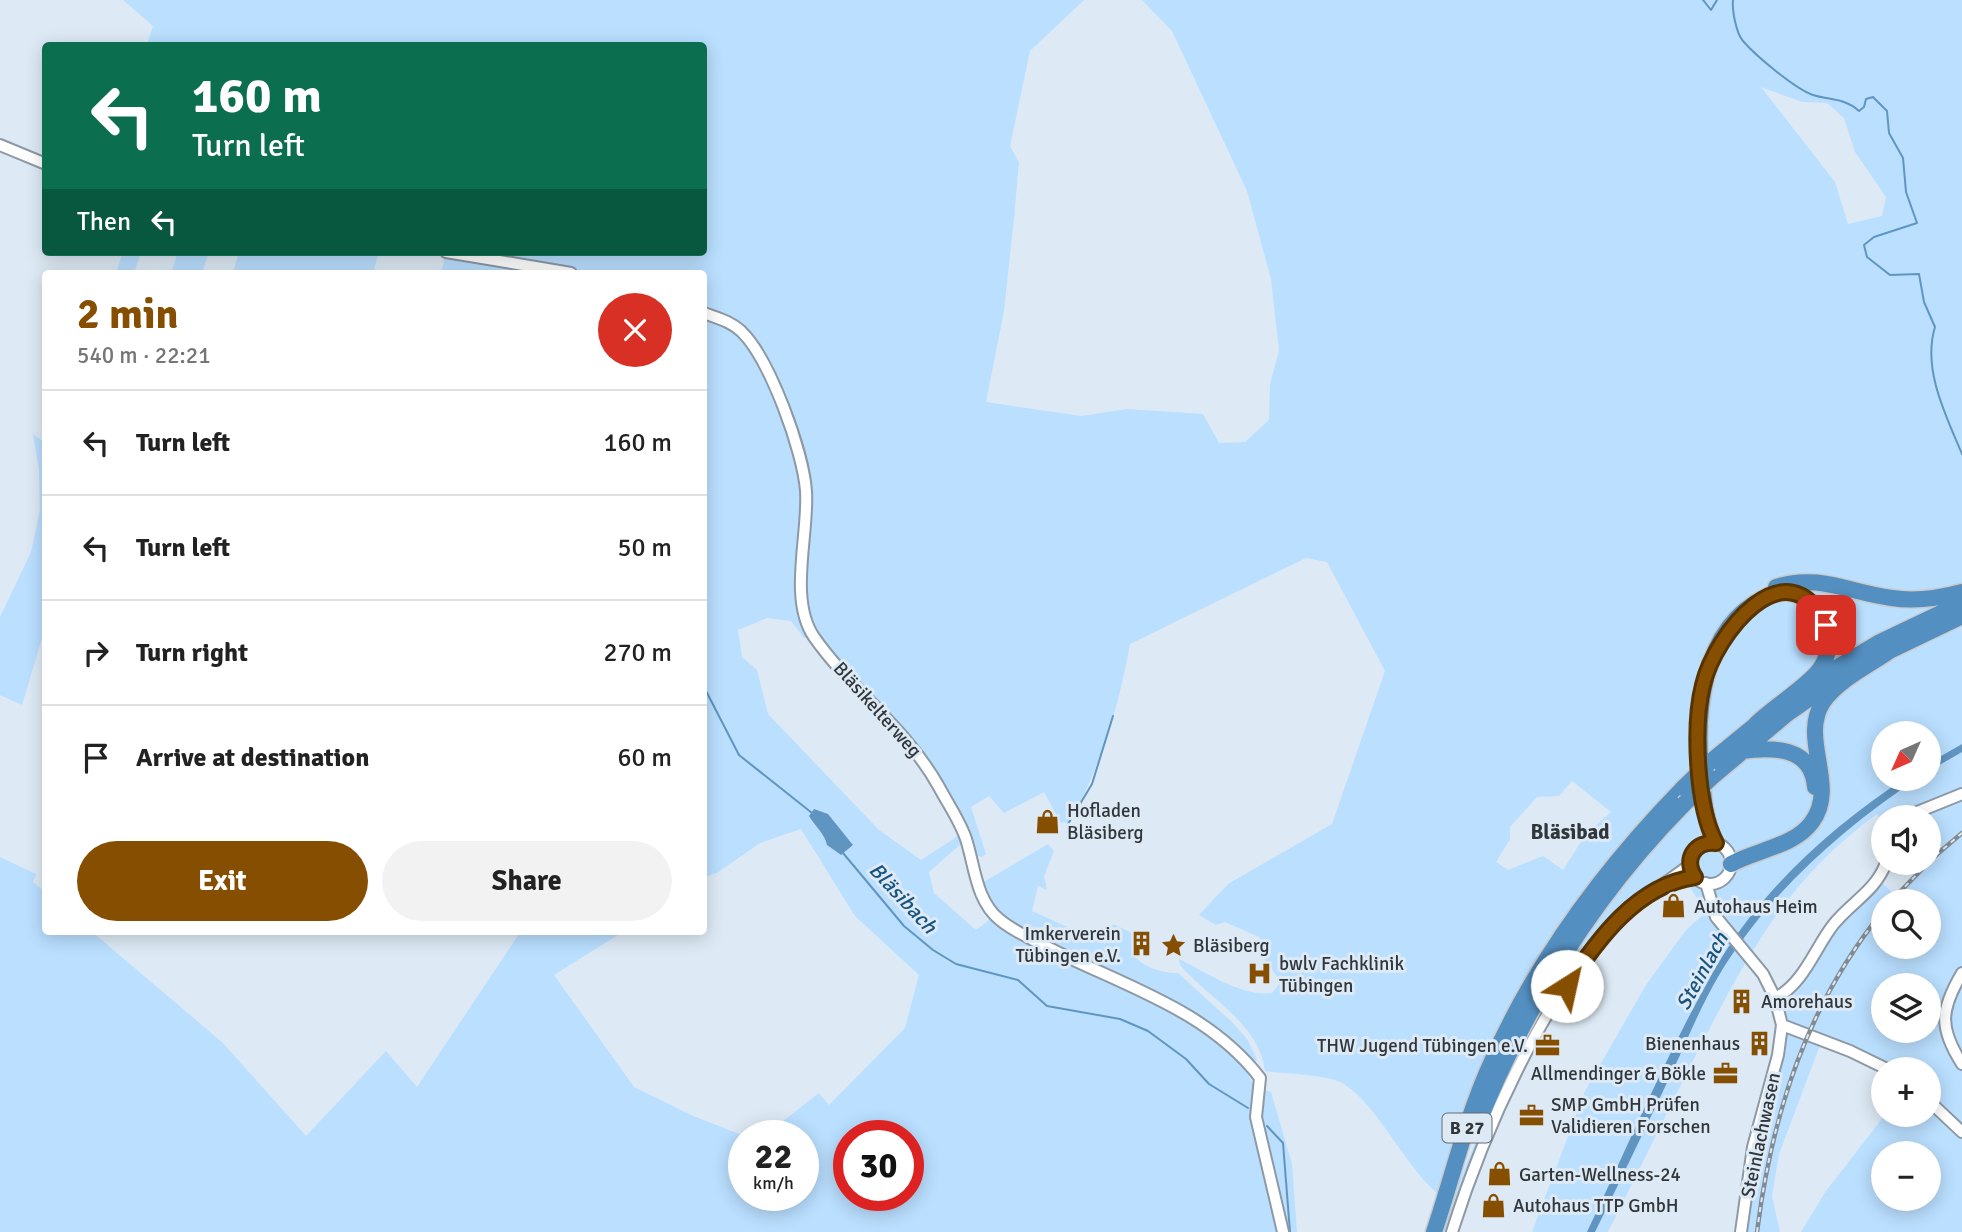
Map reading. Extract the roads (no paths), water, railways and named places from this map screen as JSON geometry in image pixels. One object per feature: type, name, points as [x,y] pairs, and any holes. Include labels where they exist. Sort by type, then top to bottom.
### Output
[{"type":"highway","points":[[1710,843],[1694,752],[1693,716],[1700,681],[1712,651],[1745,606],[1761,593],[1807,581],[1828,582],[1893,598],[1926,599],[1962,592]]},
{"type":"highway","points":[[1710,843],[1698,747],[1703,684],[1723,639],[1737,620],[1765,597],[1781,592],[1796,594],[1820,612],[1826,625],[1827,653],[1812,678],[1776,704],[1756,724]]},
{"type":"highway","name":"B 27","points":[[1436,1232],[1488,1099],[1547,982],[1613,884],[1683,796],[1756,724],[1822,676],[1878,643],[1962,603]]},
{"type":"highway","name":"B 27","points":[[1710,770],[1741,751],[1829,685],[1891,650],[1962,616]]},
{"type":"highway","points":[[1730,858],[1790,839],[1812,823],[1821,796],[1821,774],[1815,743],[1817,715],[1832,691],[1891,650]]},
{"type":"highway","points":[[1730,858],[1798,829],[1813,810],[1816,796],[1814,778],[1808,766],[1790,751],[1770,747],[1741,751]]},
{"type":"street","points":[[0,145],[42,162]]},
{"type":"street","points":[[470,256],[553,270]]},
{"type":"street","name":"Bläsikelterweg","points":[[707,314],[729,322],[754,345],[797,448],[806,492],[802,584],[805,614],[814,638],[901,732],[927,765],[966,837],[981,893],[990,911],[1030,939],[1168,1004],[1241,1053],[1260,1078],[1256,1117],[1283,1232]]},
{"type":"street","points":[[1935,805],[1962,794]]},
{"type":"street","points":[[1670,881],[1695,877],[1706,883],[1718,883],[1728,874],[1730,858],[1710,843],[1693,852],[1690,865],[1695,877]]},
{"type":"street","points":[[1452,1232],[1506,1096],[1559,999],[1612,926],[1641,899],[1690,865]]},
{"type":"street","points":[[1775,998],[1791,987],[1834,923],[1871,891],[1880,875]]},
{"type":"street","name":"Steinlachwasen","points":[[1706,883],[1713,911],[1763,974],[1775,998],[1782,1024],[1778,1055],[1754,1147],[1741,1232]]},
{"type":"street","name":"Steinlachwasen","points":[[1718,883],[1717,901],[1726,928]]},
{"type":"street","points":[[1962,973],[1949,999],[1944,1025],[1949,1043],[1962,1064]]},
{"type":"street","points":[[1782,1024],[1871,1061]]},
{"type":"street","points":[[1941,1112],[1962,1132]]},
{"type":"waterway","points":[[1703,0],[1711,10],[1717,0]]},
{"type":"waterway","points":[[1733,0],[1735,21],[1743,41],[1786,79],[1805,92],[1843,102],[1859,111],[1864,107],[1866,99],[1873,97],[1887,111],[1889,133],[1903,158],[1906,192],[1917,223],[1874,237],[1864,245],[1867,257],[1890,275],[1919,274],[1924,302],[1935,327],[1931,359],[1934,376],[1943,408],[1962,454]]},
{"type":"waterway","name":"Bläsibach","points":[[707,693],[739,755],[812,813]]},
{"type":"waterway","points":[[1068,824],[1092,784],[1113,716]]},
{"type":"waterway","name":"Bläsibach","points":[[843,853],[904,926],[933,950],[956,964],[1018,980],[1047,1006],[1120,1019],[1148,1031],[1186,1059],[1209,1084],[1248,1108]]},
{"type":"waterway","name":"Bläsibach","points":[[1267,1126],[1283,1143],[1290,1232]]},
{"type":"railway","points":[[1941,851],[1962,833]]},
{"type":"railway","points":[[1903,889],[1916,875]]},
{"type":"railway","points":[[1757,1232],[1772,1145],[1797,1062],[1833,984],[1871,927]]},
{"type":"place","name":"Hofladen Bläsiberg","points":[[1047,821]]},
{"type":"place","name":"Autohaus Heim","points":[[1674,906]]},
{"type":"place","name":"Imkerverein Tübingen e.V.","points":[[1141,944]]},
{"type":"place","name":"Bläsiberg","points":[[1173,945]]},
{"type":"place","name":"bwlv Fachklinik Tübingen","points":[[1259,974]]},
{"type":"place","name":"Amorehaus","points":[[1741,1001]]},
{"type":"place","name":"Bienenhaus","points":[[1760,1043]]},
{"type":"place","name":"THW Jugend Tübingen e.V.","points":[[1548,1045]]},
{"type":"place","name":"Allmendinger & Bökle","points":[[1726,1073]]},
{"type":"place","name":"SMP GmbH Prüfen Validieren Forschen","points":[[1531,1115]]},
{"type":"place","name":"Garten-Wellness-24","points":[[1499,1174]]},
{"type":"place","name":"Autohaus TTP GmbH","points":[[1493,1205]]},
{"type":"district","name":"Bläsibad","points":[[1570,832]]},
{"type":"water label","name":"Steinlach","points":[[1702,971]]}]
